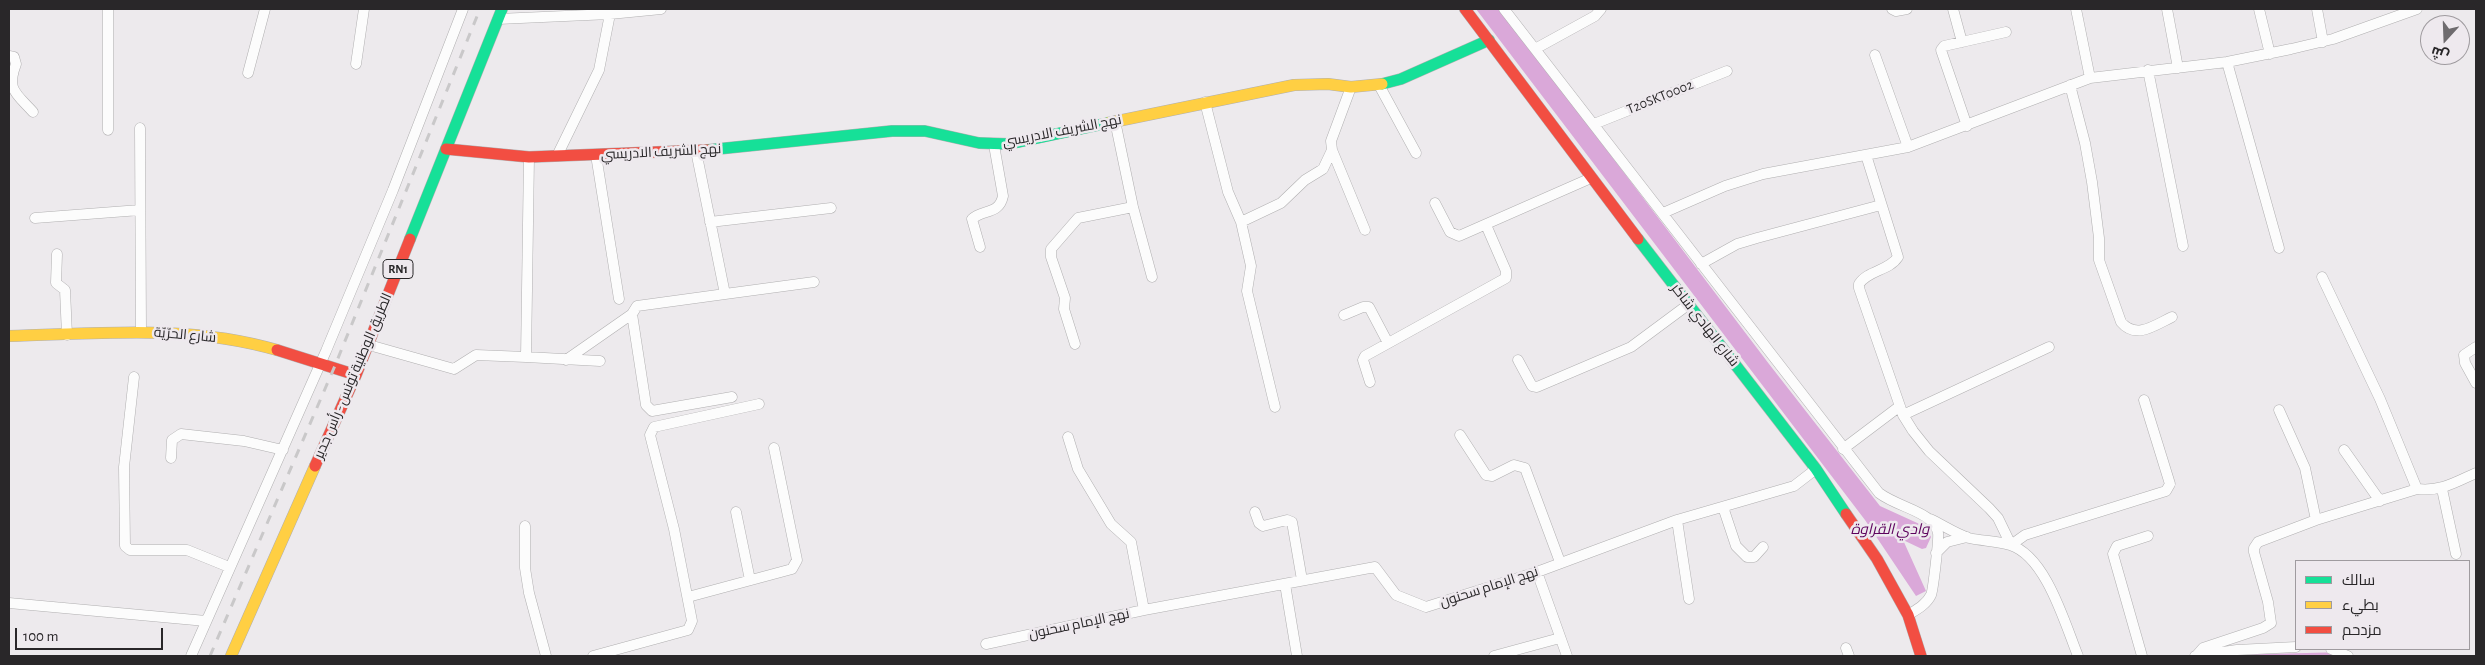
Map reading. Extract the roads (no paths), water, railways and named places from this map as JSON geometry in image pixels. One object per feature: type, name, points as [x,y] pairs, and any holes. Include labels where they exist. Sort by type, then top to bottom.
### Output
[{"type":"main road","name":"شارع الهادي شاكر","points":[[1465,9],[1591,178],[1816,469],[1876,559],[1908,615],[1921,656]]},
{"type":"main road","name":"الطريق الوطنية تونس - رأس جدير","points":[[231,656],[369,345],[500,14]]},
{"type":"main road","name":"نهج الشريف الادريسي","points":[[446,149],[529,157],[696,152],[892,131],[933,132],[979,143],[1009,144],[1294,85],[1379,86],[1489,40]]},
{"type":"main road","name":"شارع الحرّيّة","points":[[9,336],[141,332],[191,333],[214,336],[320,363],[356,375]]},
{"type":"street","points":[[108,9],[108,130]]},
{"type":"street","points":[[248,73],[265,9]]},
{"type":"street","points":[[356,64],[364,9]]},
{"type":"street","points":[[191,656],[229,567],[283,450],[393,190],[463,9]]},
{"type":"street","points":[[500,14],[610,14],[662,9]]},
{"type":"street","points":[[1504,9],[1843,449],[1879,493],[1890,502],[1967,537],[2011,545],[2026,553],[2038,565],[2063,618],[2078,656]]},
{"type":"street","points":[[1535,49],[1595,16],[1601,9]]},
{"type":"street","points":[[1892,9],[1896,11],[1907,9]]},
{"type":"street","points":[[1953,9],[1962,42]]},
{"type":"street","points":[[2076,9],[2090,78]]},
{"type":"street","points":[[2167,9],[2178,68]]},
{"type":"street","points":[[2259,9],[2270,54]]},
{"type":"street","points":[[2317,9],[2323,42]]},
{"type":"street","points":[[1663,213],[1725,186],[1763,174],[1908,147],[1968,126],[2070,84],[2090,78],[2227,62],[2270,54],[2323,42],[2417,9]]},
{"type":"street","points":[[557,156],[599,70],[610,14]]},
{"type":"street","points":[[1968,126],[1941,53],[1944,46],[2006,32]]},
{"type":"street","points":[[1875,54],[1908,147]]},
{"type":"street","points":[[9,56],[14,57],[16,64],[10,80],[11,86],[33,112]]},
{"type":"street","points":[[2227,62],[2279,248]]},
{"type":"street","points":[[2148,70],[2183,246]]},
{"type":"street","name":"T20SKT0002","points":[[1594,124],[1726,71]]},
{"type":"street","points":[[2070,84],[2085,142],[2092,182],[2100,238],[2099,260],[2121,322],[2131,331],[2139,332],[2172,317]]},
{"type":"street","points":[[1379,86],[1416,152]]},
{"type":"street","points":[[1351,87],[1331,141],[1332,150],[1365,230]]},
{"type":"street","points":[[1205,102],[1228,192],[1241,222],[1252,266],[1247,291],[1275,407]]},
{"type":"street","points":[[1115,121],[1133,207],[1152,277]]},
{"type":"street","points":[[140,128],[141,332]]},
{"type":"street","points":[[980,247],[972,219],[994,211],[1001,203],[1003,196],[994,144]]},
{"type":"street","points":[[1241,222],[1281,203],[1306,180],[1323,169],[1332,150]]},
{"type":"street","points":[[696,152],[726,294]]},
{"type":"street","points":[[596,155],[620,299]]},
{"type":"street","points":[[1866,155],[1898,257],[1894,262],[1864,277],[1859,284],[1859,288],[1902,411],[1929,451],[1998,518],[2011,545]]},
{"type":"street","points":[[526,357],[529,157]]},
{"type":"street","points":[[1435,203],[1454,235],[1462,235],[1591,178]]},
{"type":"street","points":[[1701,264],[1737,244],[1881,205]]},
{"type":"street","points":[[1075,344],[1064,309],[1065,298],[1051,257],[1051,249],[1078,218],[1133,207]]},
{"type":"street","points":[[710,222],[831,208]]},
{"type":"street","points":[[35,218],[140,210]]},
{"type":"street","points":[[1370,382],[1363,358],[1503,281],[1506,271],[1486,225]]},
{"type":"street","points":[[57,254],[56,282],[65,290],[67,335]]},
{"type":"street","points":[[2322,277],[2380,399],[2417,489]]},
{"type":"street","points":[[566,360],[632,314],[637,306],[814,282]]},
{"type":"street","points":[[1518,360],[1532,386],[1537,387],[1631,347],[1689,304]]},
{"type":"street","points":[[1344,315],[1363,307],[1369,307],[1388,343]]},
{"type":"street","points":[[632,314],[646,406],[652,411],[732,397]]},
{"type":"street","points":[[369,345],[454,369],[476,355],[600,361]]},
{"type":"street","points":[[1843,449],[1902,411],[2049,347]]},
{"type":"street","points":[[2476,347],[2464,355],[2465,363],[2476,383]]},
{"type":"street","points":[[134,377],[124,466],[125,546],[130,550],[187,550],[229,567]]},
{"type":"street","points":[[2011,545],[2025,534],[2166,491],[2170,484],[2144,400]]},
{"type":"street","points":[[593,656],[688,630],[692,621],[650,434],[654,426],[759,404]]},
{"type":"street","points":[[2279,410],[2305,468],[2316,520]]},
{"type":"street","points":[[171,458],[172,440],[181,434],[244,441],[283,450]]},
{"type":"street","points":[[1460,435],[1486,475],[1492,476],[1514,465],[1525,468],[1560,562]]},
{"type":"street","points":[[1068,437],[1078,469],[1112,524],[1131,542],[1144,610]]},
{"type":"street","points":[[688,597],[792,569],[797,560],[774,448]]},
{"type":"street","points":[[2344,450],[2380,502]]},
{"type":"street","name":"نهج الإمام سحنون","points":[[986,644],[1144,610],[1376,567],[1396,595],[1426,607],[1537,572],[1676,520],[1794,486],[1816,469]]},
{"type":"street","points":[[2196,656],[2204,648],[2270,626],[2272,621],[2254,548],[2258,542],[2316,520],[2380,502],[2417,489],[2431,491],[2442,489],[2476,473]]},
{"type":"street","points":[[2442,489],[2456,554]]},
{"type":"street","points":[[1723,507],[1736,546],[1747,557],[1754,557],[1763,547]]},
{"type":"street","points":[[736,512],[750,580]]},
{"type":"street","points":[[1256,512],[1259,523],[1263,526],[1287,520],[1292,522],[1302,580]]},
{"type":"street","points":[[1908,615],[1920,608],[1931,596],[1934,588],[1938,532],[1929,519]]},
{"type":"street","points":[[1676,520],[1689,599]]},
{"type":"street","points":[[525,526],[525,568],[529,593],[546,656]]},
{"type":"street","points":[[2142,656],[2113,554],[2116,546],[2148,536]]},
{"type":"street","points":[[1936,553],[1947,542],[1967,537]]},
{"type":"street","points":[[1537,572],[1567,656]]},
{"type":"street","points":[[1286,584],[1297,656]]},
{"type":"street","points":[[9,603],[206,621]]},
{"type":"street","points":[[1494,656],[1560,638]]},
{"type":"street","points":[[2196,656],[2237,650],[2295,648]]},
{"type":"street","points":[[2333,650],[2348,656]]},
{"type":"water","name":"وادي القراوة","points":[[1476,9],[1500,9],[1769,364],[1880,506],[1926,527],[1931,537],[1926,548],[1922,549],[1903,540],[1926,591],[1916,596],[1865,520]]},
{"type":"waterway","points":[[2248,656],[2326,654],[2333,656]]},
{"type":"railway","points":[[210,656],[334,368],[480,9]]}]
